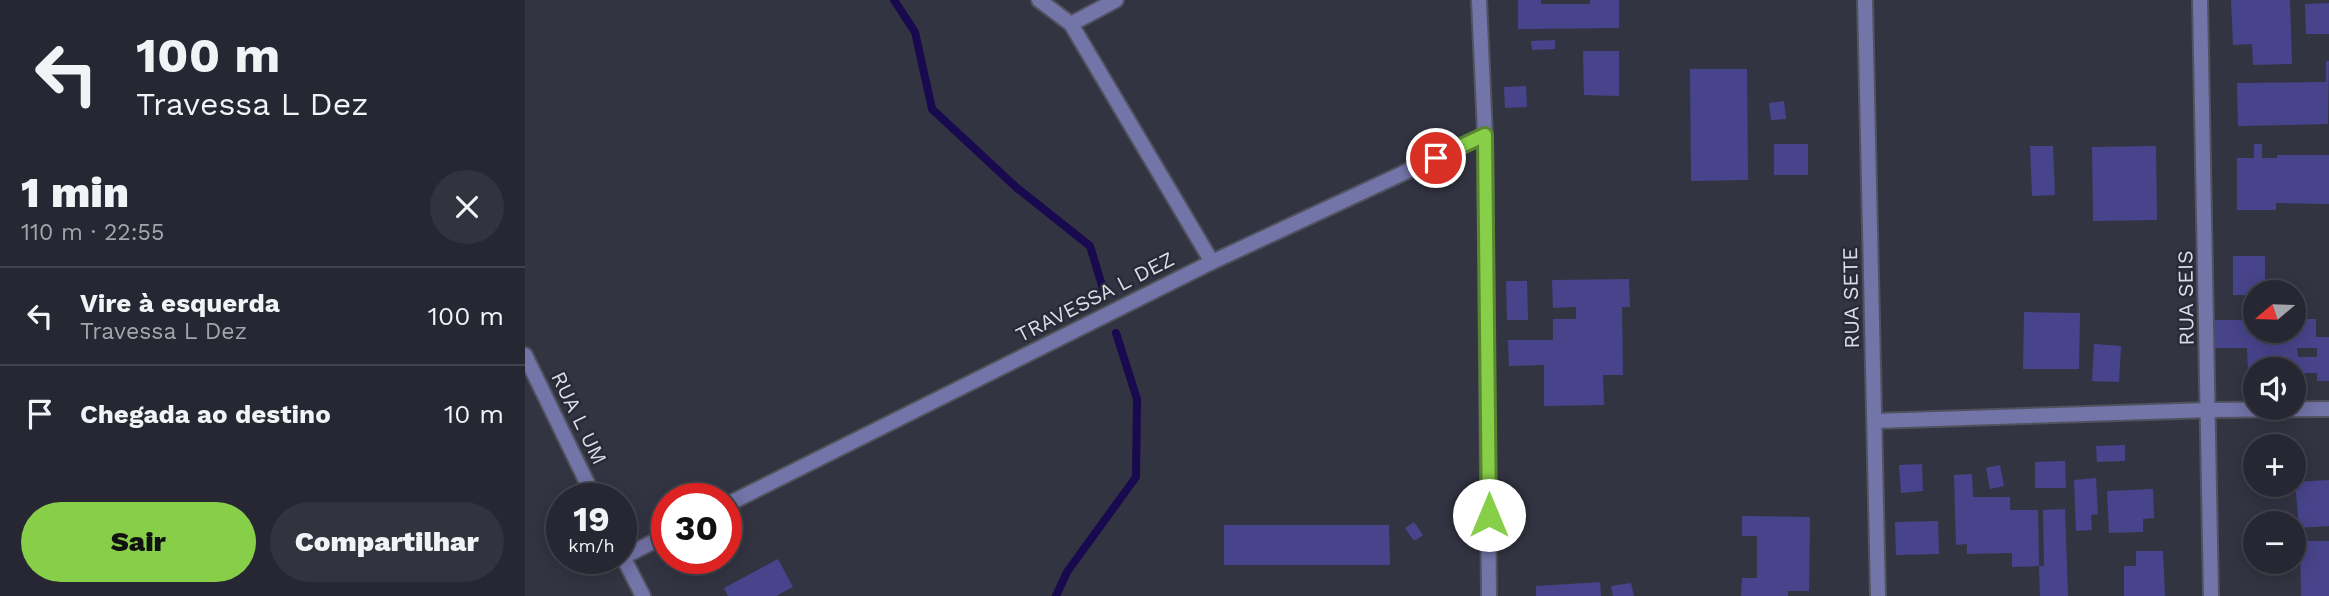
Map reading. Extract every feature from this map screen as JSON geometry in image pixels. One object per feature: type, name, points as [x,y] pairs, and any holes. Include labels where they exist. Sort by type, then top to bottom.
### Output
[{"type":"street","points":[[1039,0],[1071,24],[1212,262]]},
{"type":"street","points":[[1071,24],[1116,0]]},
{"type":"street","points":[[1479,0],[1485,135],[1489,596]]},
{"type":"street","name":"RUA SETE","points":[[1865,0],[1878,596]]},
{"type":"street","name":"RUA SEIS","points":[[2200,0],[2211,596]]},
{"type":"street","name":"TRAVESSA L DEZ","points":[[742,497],[1212,262],[1485,135]]},
{"type":"street","name":"RUA L UM","points":[[525,355],[587,483]]},
{"type":"street","points":[[1875,421],[2209,410],[2329,409]]},
{"type":"street","points":[[632,574],[643,596]]},
{"type":"building","points":[[1518,0],[1541,0],[1541,4],[1590,4],[1590,0],[1619,0],[1619,28],[1518,29]]},
{"type":"building","points":[[2231,0],[2290,0],[2292,64],[2253,65],[2252,44],[2233,45]]},
{"type":"building","points":[[2329,3],[2329,34],[2306,34],[2305,4]]},
{"type":"building","points":[[1555,40],[1555,49],[1532,50],[1531,41]]},
{"type":"building","points":[[1583,51],[1619,51],[1619,96],[1584,95]]},
{"type":"building","points":[[2326,61],[2329,61],[2328,124],[2238,126],[2237,83],[2326,82]]},
{"type":"building","points":[[1690,69],[1747,69],[1748,180],[1691,181]]},
{"type":"building","points":[[1526,86],[1527,107],[1505,108],[1504,87]]},
{"type":"building","points":[[1784,101],[1786,119],[1771,120],[1769,103]]},
{"type":"building","points":[[1774,144],[1808,144],[1808,175],[1774,175]]},
{"type":"building","points":[[2254,144],[2262,144],[2262,158],[2277,158],[2277,155],[2329,155],[2329,204],[2276,203],[2276,210],[2237,210],[2237,158],[2254,158]]},
{"type":"building","points":[[2030,146],[2053,146],[2055,195],[2032,196]]},
{"type":"building","points":[[2156,146],[2157,220],[2093,221],[2092,147]]},
{"type":"building","points":[[2233,256],[2265,256],[2265,280],[2243,280],[2243,295],[2233,295]]},
{"type":"building","points":[[1629,279],[1630,307],[1622,307],[1623,375],[1603,375],[1604,405],[1544,406],[1544,365],[1509,366],[1508,340],[1553,340],[1553,319],[1576,319],[1576,307],[1553,308],[1552,280]]},
{"type":"building","points":[[1506,281],[1527,281],[1528,320],[1507,320]]},
{"type":"building","points":[[2024,312],[2080,313],[2079,369],[2023,369]]},
{"type":"building","points":[[2307,319],[2316,319],[2316,337],[2329,337],[2329,381],[2317,381],[2317,373],[2306,373],[2306,357],[2317,357],[2317,348],[2297,348],[2298,357],[2247,357],[2247,348],[2215,348],[2215,320],[2243,320],[2243,343],[2307,343]]},
{"type":"building","points":[[2094,344],[2121,346],[2119,382],[2092,381]]},
{"type":"building","points":[[2125,445],[2125,461],[2097,462],[2096,446]]},
{"type":"building","points":[[2065,461],[2066,488],[2035,488],[2035,462]]},
{"type":"building","points":[[1922,464],[1923,491],[1901,493],[1899,465]]},
{"type":"building","points":[[2000,465],[2004,486],[1990,489],[1986,468]]},
{"type":"building","points":[[1972,474],[1973,497],[2010,497],[2010,510],[2038,510],[2039,566],[2012,567],[2012,553],[1967,554],[1967,544],[1956,545],[1954,475]]},
{"type":"building","points":[[2096,478],[2098,514],[2091,515],[2092,530],[2076,531],[2074,480]]},
{"type":"building","points":[[2329,480],[2329,526],[2306,528],[2306,511],[2298,511],[2296,497],[2306,497],[2306,481]]},
{"type":"building","points":[[2153,489],[2154,518],[2143,519],[2143,532],[2109,533],[2107,491]]},
{"type":"building","points":[[2065,509],[2068,596],[2040,596],[2039,566],[2044,566],[2043,510]]},
{"type":"building","points":[[1742,516],[1810,517],[1809,591],[1788,591],[1788,596],[1741,596],[1742,578],[1757,578],[1757,536],[1742,536]]},
{"type":"building","points":[[1938,521],[1939,554],[1896,555],[1895,522]]},
{"type":"building","points":[[1414,522],[1423,535],[1414,541],[1405,528]]},
{"type":"building","points":[[1224,525],[1389,525],[1390,565],[1224,565]]},
{"type":"building","points":[[2306,541],[2329,541],[2329,596],[2301,596],[2301,574],[2306,574]]},
{"type":"building","points":[[2136,551],[2163,551],[2165,596],[2124,596],[2124,566],[2136,566]]},
{"type":"building","points":[[778,559],[793,587],[776,596],[728,596],[724,588]]},
{"type":"building","points":[[1600,582],[1601,596],[1536,596],[1536,586]]},
{"type":"building","points":[[1631,583],[1634,596],[1613,596],[1611,586]]},
{"type":"waterway","points":[[894,0],[915,32],[932,109],[1017,188],[1090,246],[1104,292]]},
{"type":"waterway","points":[[1056,596],[1067,572],[1136,477],[1137,399],[1116,333]]},
{"type":"route","points":[[1436,158],[1485,135],[1489,515]]}]
